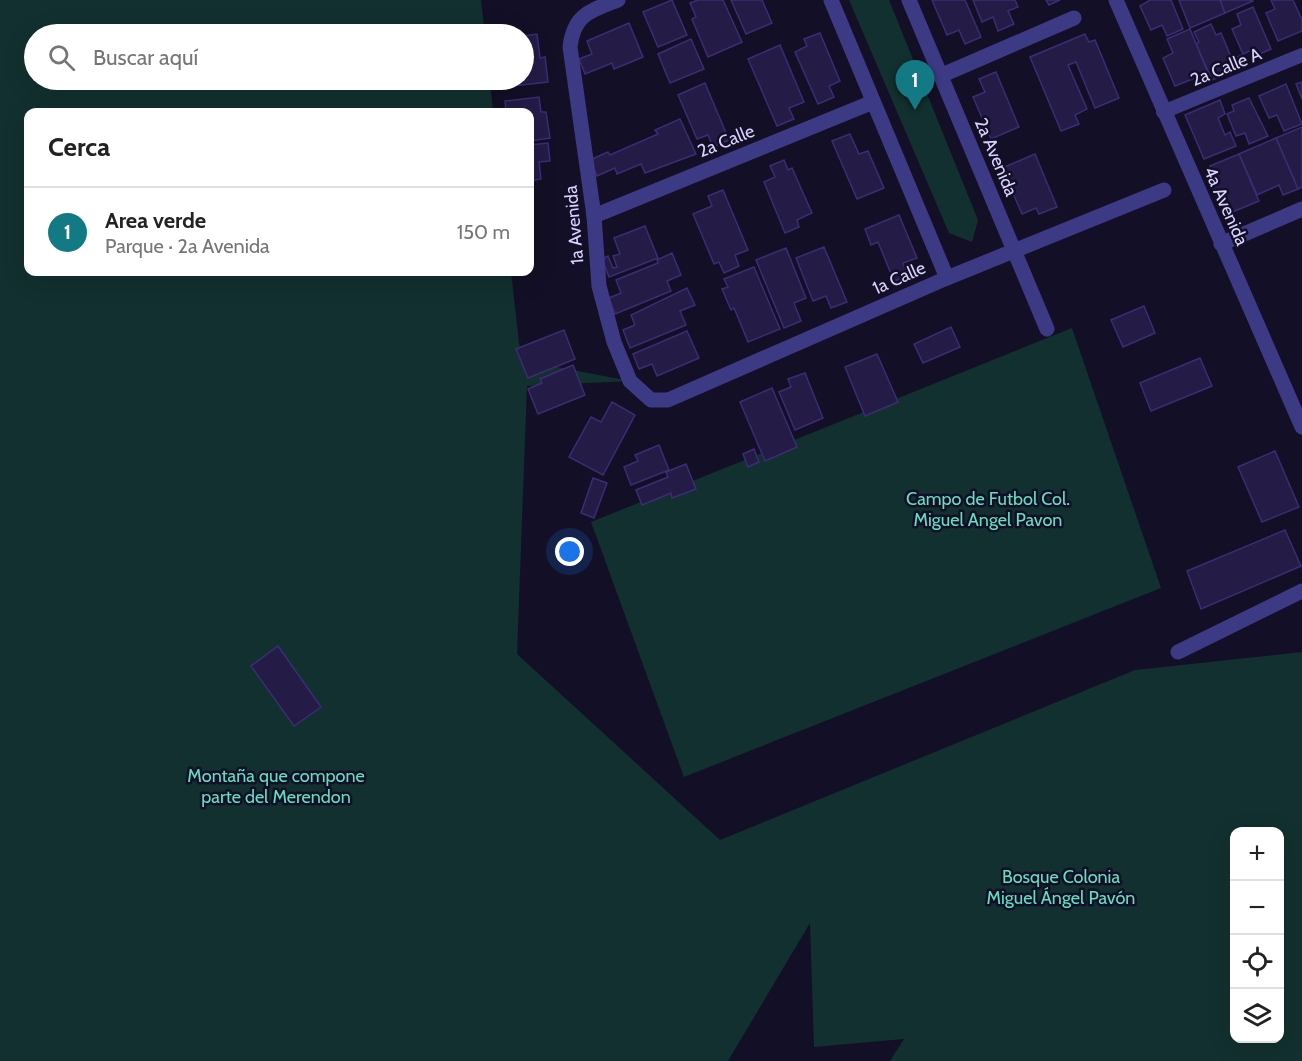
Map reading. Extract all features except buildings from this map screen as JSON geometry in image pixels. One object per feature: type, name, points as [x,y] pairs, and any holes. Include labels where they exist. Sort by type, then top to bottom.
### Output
[{"type":"street","name":"1a Avenida","points":[[618,0],[579,19],[572,32],[570,47],[594,216],[598,286],[614,342],[630,381],[651,400]]},
{"type":"street","points":[[831,0],[947,279]]},
{"type":"street","name":"2a Avenida","points":[[909,0],[1047,328]]},
{"type":"street","name":"4a Avenida","points":[[1116,0],[1302,428]]},
{"type":"street","points":[[940,76],[1074,18]]},
{"type":"street","name":"2a Calle","points":[[594,216],[873,102]]},
{"type":"street","name":"1a Calle","points":[[651,400],[668,400],[1015,250],[1164,189]]},
{"type":"street","points":[[1221,244],[1302,209]]},
{"type":"street","points":[[1178,652],[1302,591]]},
{"type":"lane","name":"2a Calle A","points":[[1163,112],[1302,55]]},
{"type":"green space","name":"Montaña que compone parte del Merendon","points":[[0,0],[481,0],[484,24],[24,24],[24,90],[491,90],[493,108],[24,108],[24,276],[511,276],[521,360],[630,381],[527,386],[517,654],[720,840],[1135,670],[1302,652],[1302,1061],[890,1061],[904,1039],[814,1047],[810,923],[728,1061],[0,1061]]},
{"type":"green space","points":[[849,0],[889,0],[978,220],[972,242],[949,233]]},
{"type":"green space","name":"Campo de Futbol Col. Miguel Angel Pavon","points":[[1072,328],[1161,588],[684,777],[591,522]]},
{"type":"place","name":"Area verde","points":[[915,110]]},
{"type":"park label","name":"Bosque Colonia Miguel Ángel Pavón","points":[[1061,887]]}]
